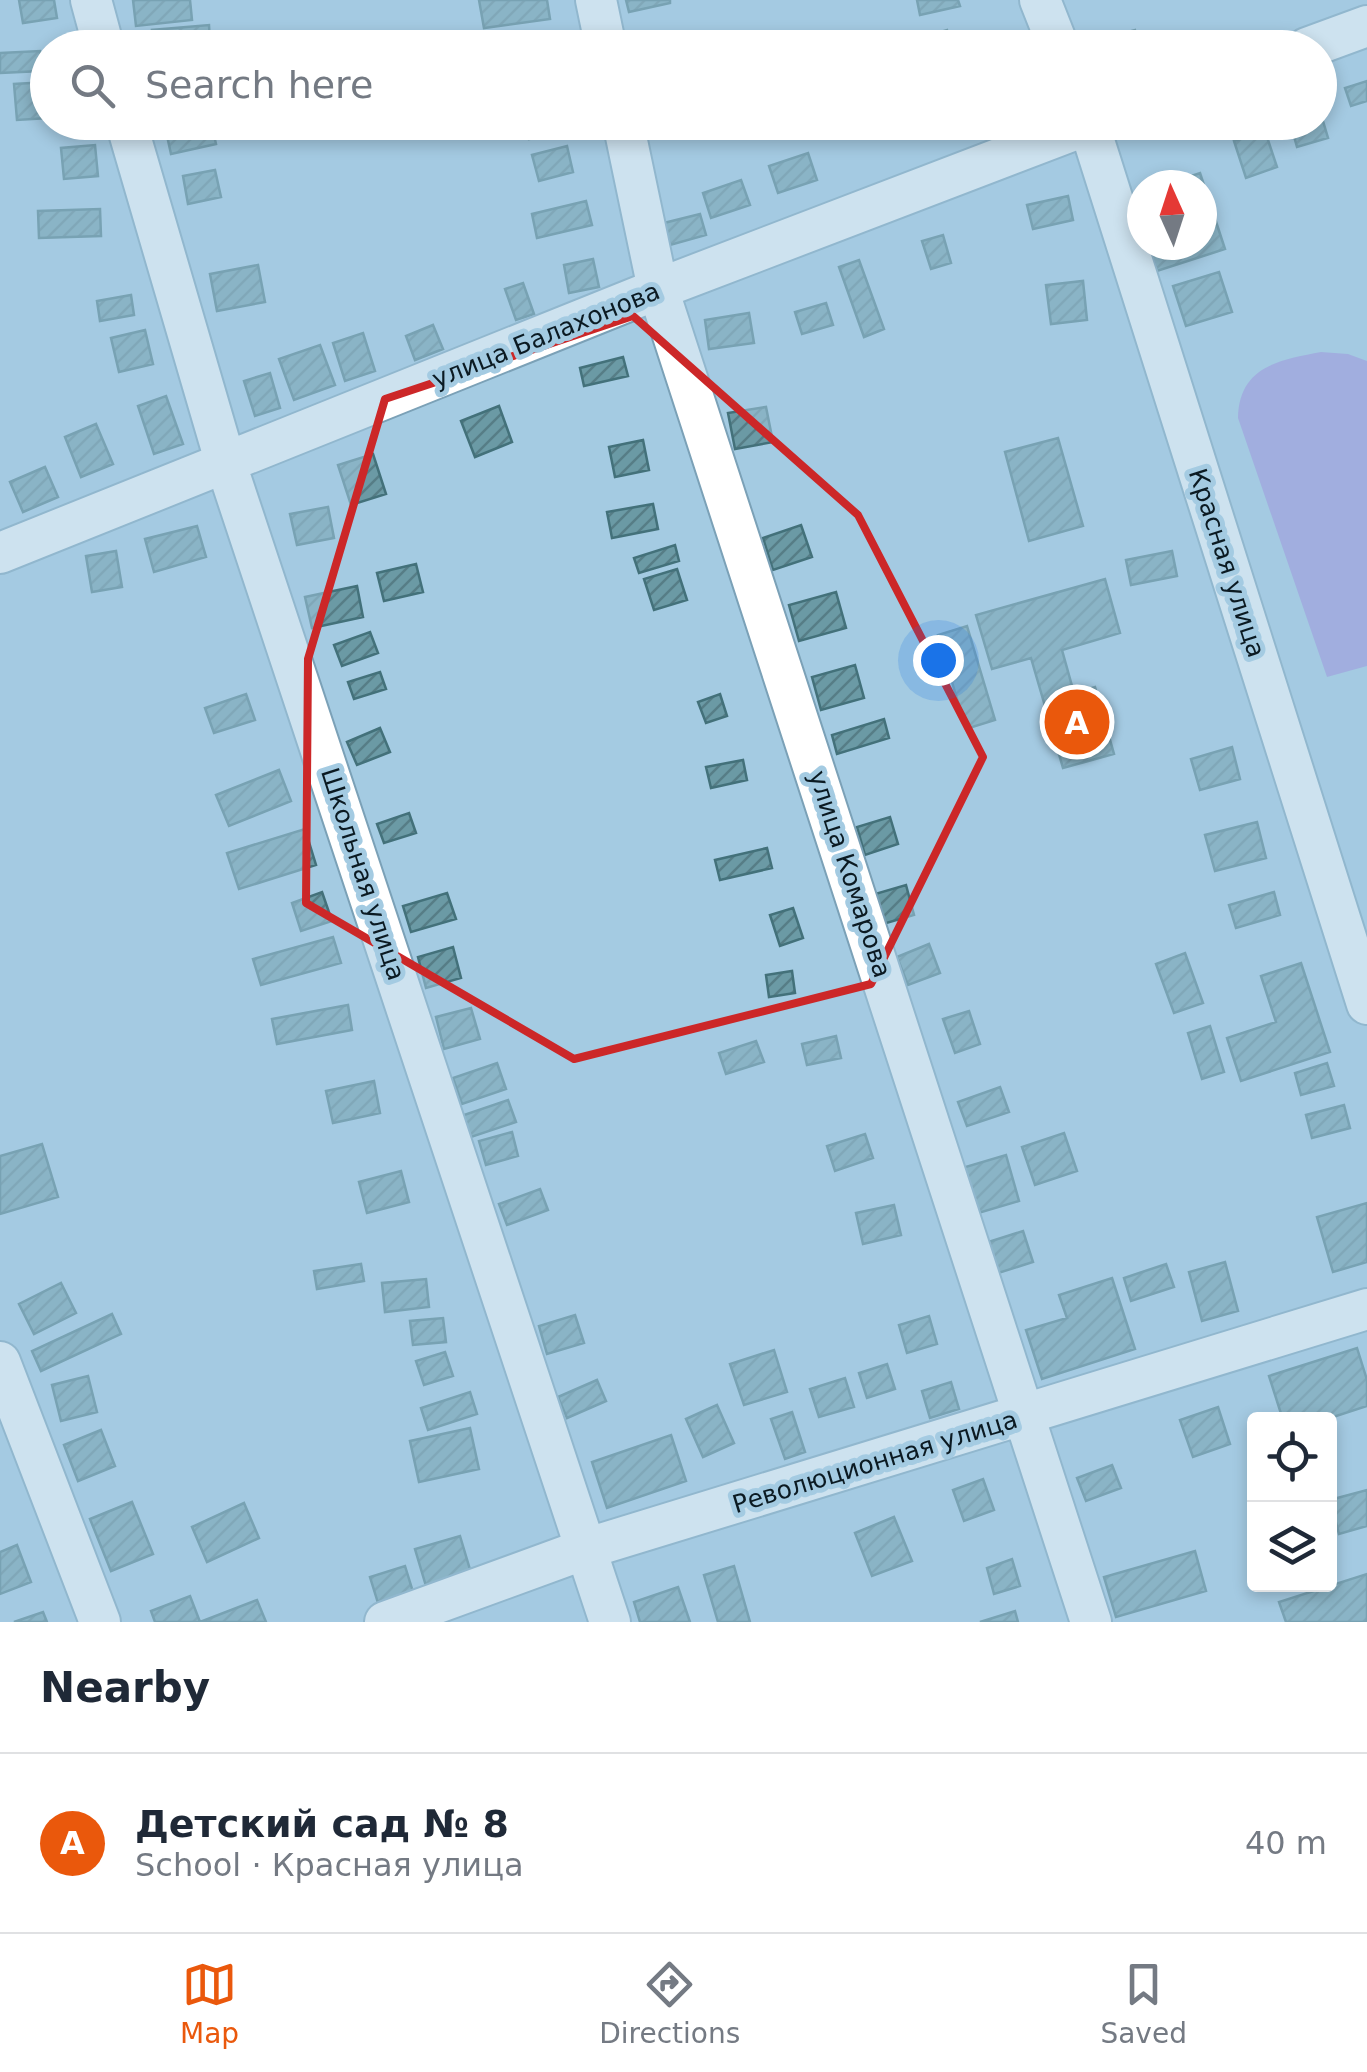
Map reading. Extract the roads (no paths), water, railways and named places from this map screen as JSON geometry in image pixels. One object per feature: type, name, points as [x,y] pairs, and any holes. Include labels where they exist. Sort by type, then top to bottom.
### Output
[{"type":"street","points":[[91,0],[99,30]]},
{"type":"street","points":[[596,0],[602,30]]},
{"type":"street","points":[[1040,0],[1051,30]]},
{"type":"street","points":[[1337,37],[1367,26]]},
{"type":"street","name":"Школьная улица","points":[[131,140],[226,464],[610,1622]]},
{"type":"street","name":"улица Комарова","points":[[626,140],[658,289],[1091,1622]]},
{"type":"street","name":"улица Балахонова","points":[[0,553],[658,289],[1046,140]]},
{"type":"street","name":"Красная улица","points":[[1095,140],[1367,1004]]},
{"type":"street","name":"Революционная улица","points":[[385,1622],[588,1548],[1367,1309]]},
{"type":"street","points":[[0,1362],[100,1622]]},
{"type":"place","name":"Детский сад № 8","points":[[1077,722]]}]
